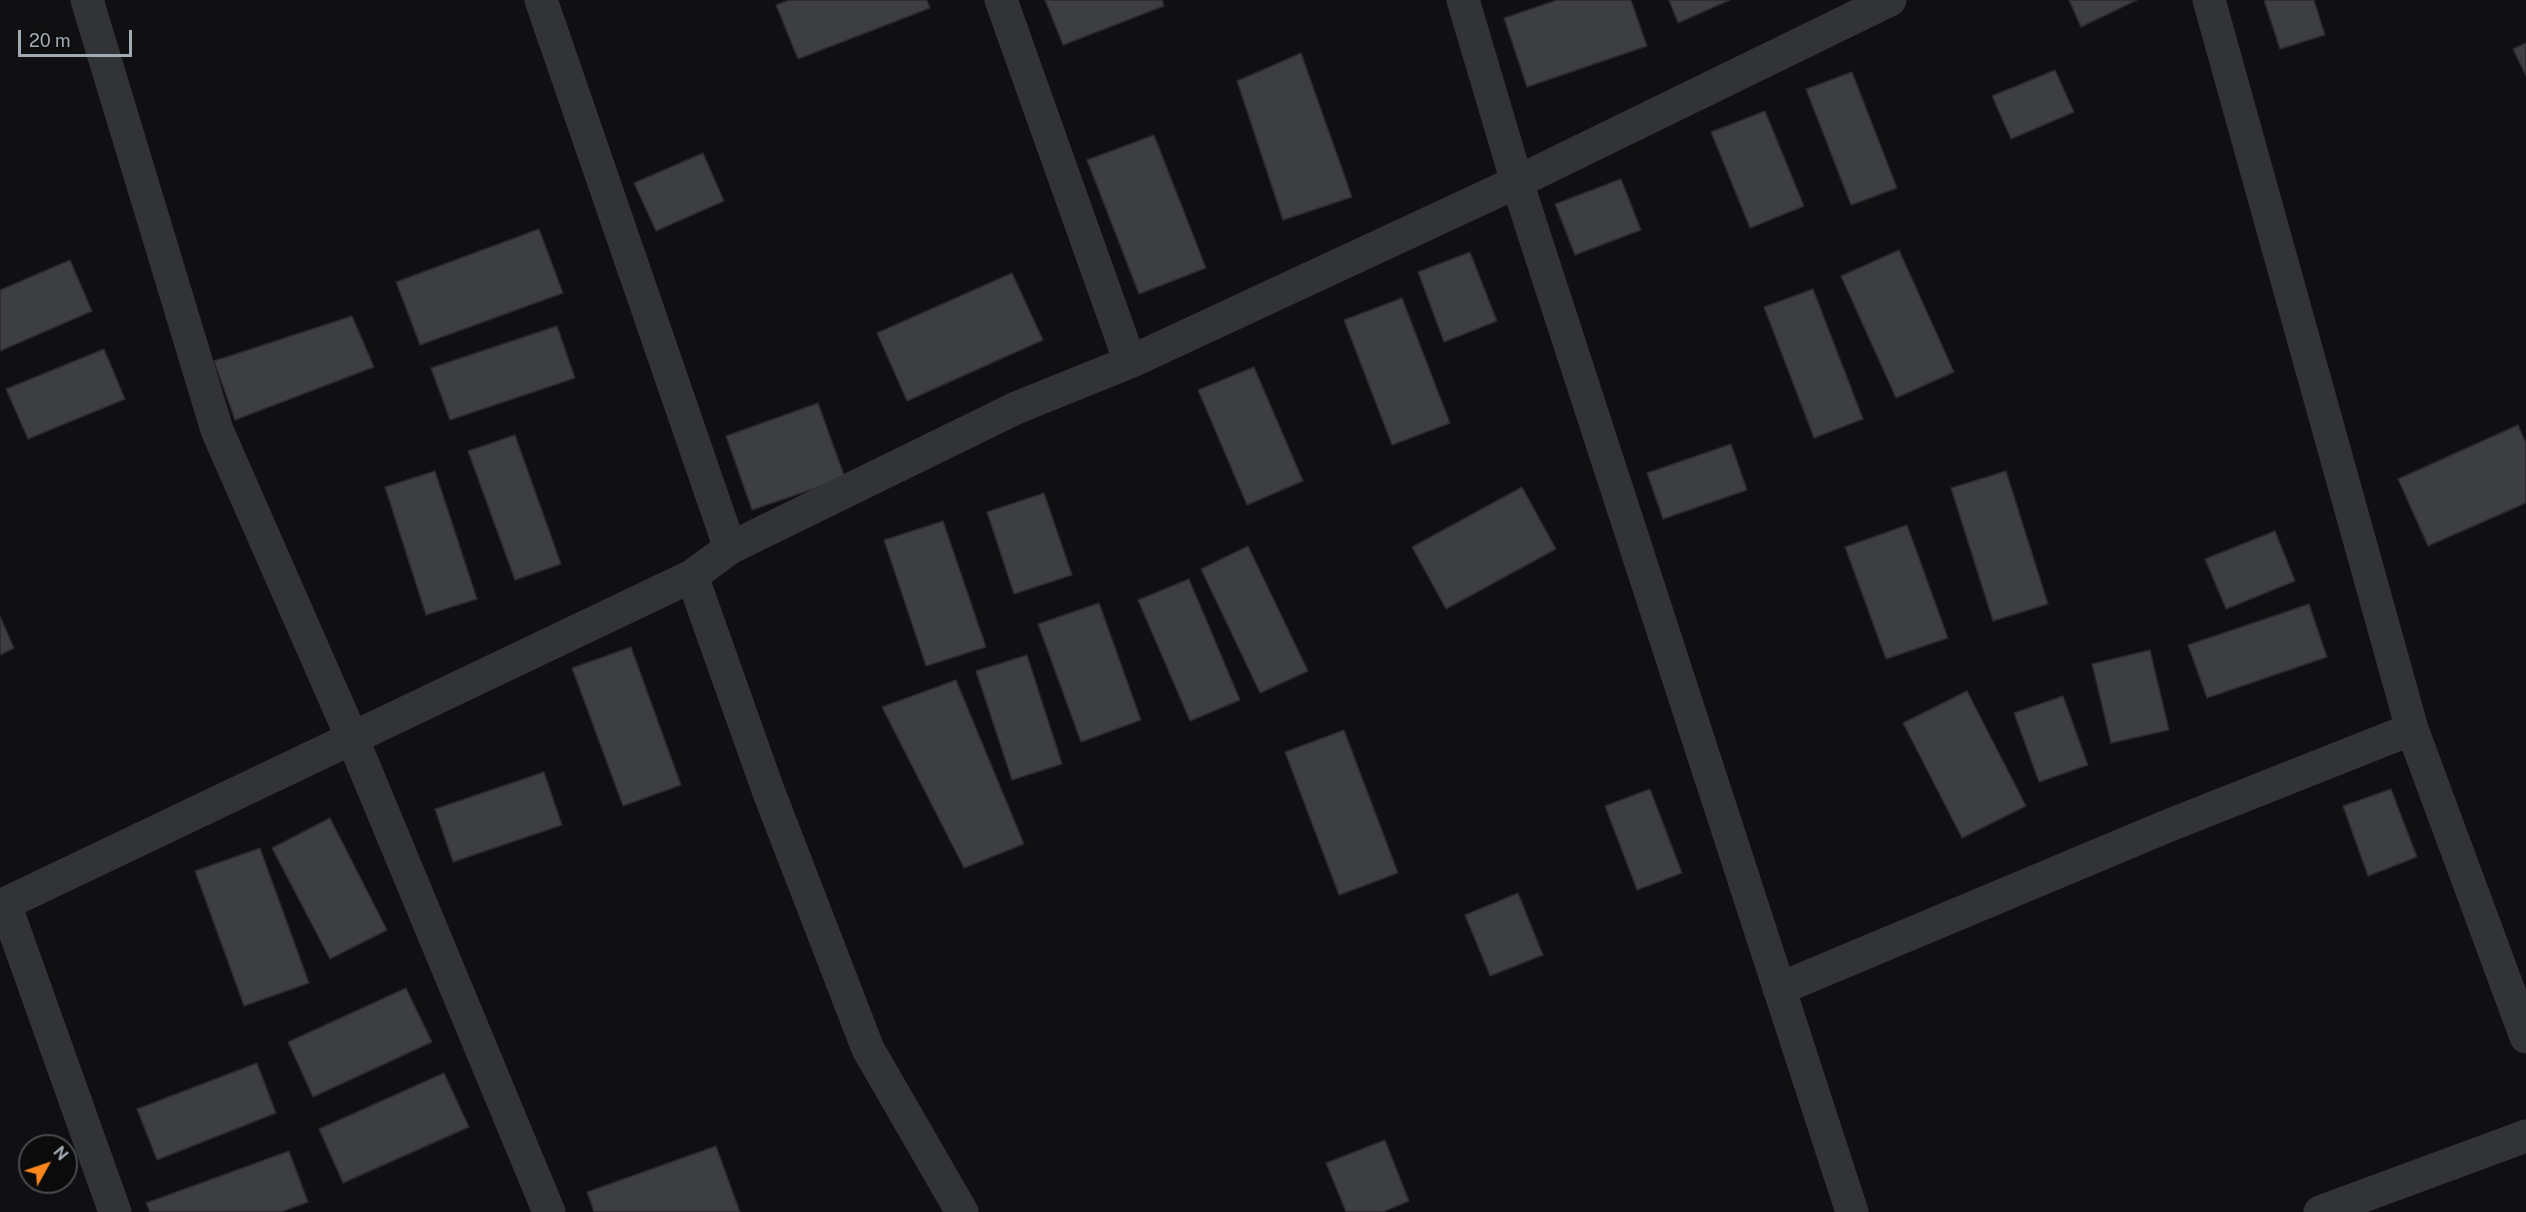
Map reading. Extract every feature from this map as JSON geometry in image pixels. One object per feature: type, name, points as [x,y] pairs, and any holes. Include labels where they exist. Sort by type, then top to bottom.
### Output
[{"type":"street","points":[[87,0],[217,430],[353,740],[549,1212]]},
{"type":"street","points":[[541,0],[730,548]]},
{"type":"street","points":[[1001,0],[1130,362]]},
{"type":"street","points":[[1463,0],[1517,182],[1852,1212]]},
{"type":"street","points":[[115,1212],[3,905],[353,740],[692,576],[730,548],[1016,408],[1130,362],[1517,182],[1890,0]]},
{"type":"street","points":[[2209,0],[2412,729],[2526,1037]]},
{"type":"street","points":[[692,576],[768,790],[868,1049],[962,1212]]},
{"type":"street","points":[[1779,989],[2165,827],[2412,729]]},
{"type":"street","points":[[2320,1212],[2526,1136]]},
{"type":"building","points":[[789,0],[927,0],[930,8],[798,59],[776,5]]},
{"type":"building","points":[[1045,0],[1162,0],[1164,6],[1063,45]]},
{"type":"building","points":[[1557,0],[1631,0],[1647,46],[1527,87],[1504,18]]},
{"type":"building","points":[[1669,0],[1730,0],[1678,23]]},
{"type":"building","points":[[2069,0],[2137,0],[2081,27]]},
{"type":"building","points":[[2264,0],[2314,0],[2325,35],[2280,49]]},
{"type":"building","points":[[2526,43],[2526,76],[2513,49]]},
{"type":"building","points":[[1301,53],[1352,197],[1283,220],[1237,81]]},
{"type":"building","points":[[2055,70],[2074,112],[2011,139],[1992,96]]},
{"type":"building","points":[[1852,72],[1897,188],[1851,205],[1806,89]]},
{"type":"building","points":[[1765,111],[1804,206],[1750,228],[1711,132]]},
{"type":"building","points":[[1154,135],[1206,268],[1139,294],[1087,160]]},
{"type":"building","points":[[703,153],[724,201],[656,231],[634,183]]},
{"type":"building","points":[[1621,179],[1641,230],[1575,255],[1555,204]]},
{"type":"building","points":[[539,229],[563,293],[420,345],[396,282]]},
{"type":"building","points":[[1899,250],[1954,372],[1896,398],[1841,276]]},
{"type":"building","points":[[1470,252],[1497,321],[1444,342],[1418,272]]},
{"type":"building","points":[[70,260],[92,311],[0,351],[0,290]]},
{"type":"building","points":[[1012,273],[1043,340],[907,401],[877,333]]},
{"type":"building","points":[[1813,289],[1863,419],[1814,438],[1764,307]]},
{"type":"building","points":[[1402,298],[1450,423],[1392,445],[1344,320]]},
{"type":"building","points":[[352,316],[374,367],[235,420],[214,361]]},
{"type":"building","points":[[557,326],[575,378],[450,420],[431,368]]},
{"type":"building","points":[[104,349],[125,399],[28,439],[6,389]]},
{"type":"building","points":[[1254,367],[1303,481],[1247,505],[1198,390]]},
{"type":"building","points":[[818,403],[845,478],[752,510],[726,436]]},
{"type":"building","points":[[2518,425],[2526,443],[2526,503],[2428,546],[2398,479]]},
{"type":"building","points":[[515,435],[561,564],[515,580],[468,451]]},
{"type":"building","points":[[1731,444],[1747,490],[1663,519],[1647,473]]},
{"type":"building","points":[[435,471],[477,599],[426,615],[385,487]]},
{"type":"building","points":[[2006,471],[2048,604],[1993,621],[1951,488]]},
{"type":"building","points":[[1522,487],[1556,549],[1446,609],[1412,547]]},
{"type":"building","points":[[1044,493],[1072,575],[1014,594],[987,512]]},
{"type":"building","points":[[943,521],[986,647],[926,666],[884,540]]},
{"type":"building","points":[[1907,525],[1948,638],[1886,659],[1845,547]]},
{"type":"building","points":[[2275,531],[2295,581],[2226,609],[2205,559]]},
{"type":"building","points":[[1248,546],[1308,671],[1260,693],[1201,569]]},
{"type":"building","points":[[1189,579],[1240,700],[1190,721],[1138,600]]},
{"type":"building","points":[[1099,603],[1141,720],[1081,742],[1038,624]]},
{"type":"building","points":[[2309,604],[2327,657],[2207,698],[2188,645]]},
{"type":"building","points":[[0,616],[14,648],[0,655]]},
{"type":"building","points":[[631,647],[681,785],[623,806],[572,668]]},
{"type":"building","points":[[2150,650],[2169,730],[2111,743],[2092,664]]},
{"type":"building","points":[[1027,655],[1062,764],[1012,780],[976,671]]},
{"type":"building","points":[[956,680],[1024,844],[964,868],[882,707]]},
{"type":"building","points":[[1967,691],[2026,806],[1962,838],[1903,723]]},
{"type":"building","points":[[2063,696],[2088,765],[2039,782],[2014,713]]},
{"type":"building","points":[[1344,730],[1398,873],[1339,895],[1285,752]]},
{"type":"building","points":[[544,772],[562,825],[453,862],[435,809]]},
{"type":"building","points":[[1650,789],[1682,873],[1637,890],[1605,806]]},
{"type":"building","points":[[2391,789],[2417,857],[2368,876],[2343,806]]},
{"type":"building","points":[[330,818],[387,930],[330,959],[272,848]]},
{"type":"building","points":[[260,848],[309,983],[244,1006],[195,871]]},
{"type":"building","points":[[1518,893],[1543,955],[1490,976],[1465,915]]},
{"type":"building","points":[[406,988],[432,1042],[313,1097],[288,1042]]},
{"type":"building","points":[[257,1063],[276,1113],[157,1160],[137,1109]]},
{"type":"building","points":[[444,1073],[469,1127],[343,1183],[319,1129]]},
{"type":"building","points":[[1385,1140],[1409,1201],[1383,1212],[1346,1212],[1326,1163]]},
{"type":"building","points":[[716,1146],[740,1212],[594,1212],[587,1192]]},
{"type":"building","points":[[289,1151],[308,1202],[281,1212],[150,1212],[146,1203]]}]
